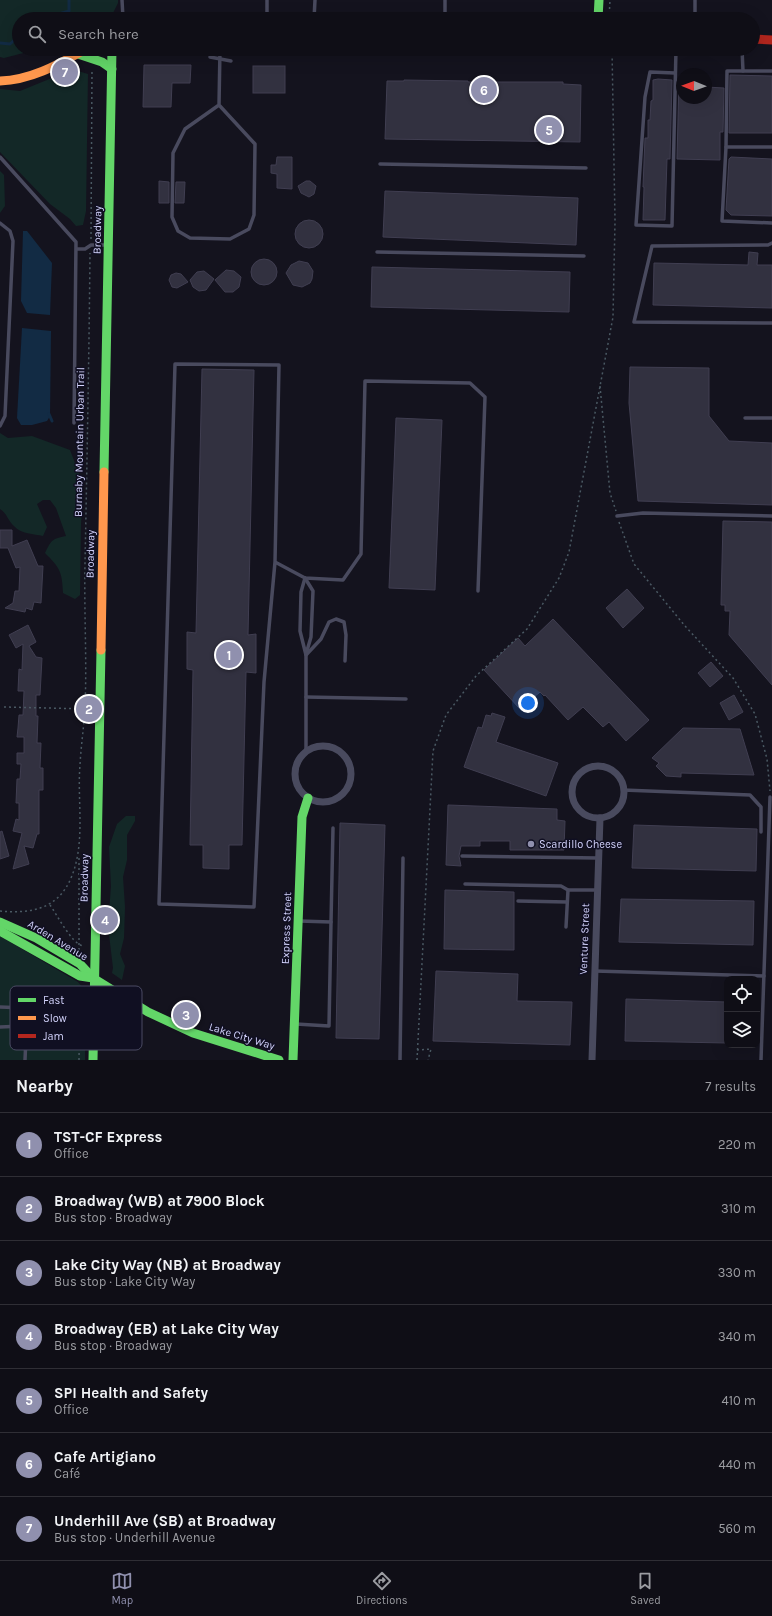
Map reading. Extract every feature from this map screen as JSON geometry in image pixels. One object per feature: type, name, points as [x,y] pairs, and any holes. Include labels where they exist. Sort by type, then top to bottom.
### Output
[{"type":"street","points":[[598,12],[599,0]]},
{"type":"street","points":[[760,40],[772,40]]},
{"type":"street","points":[[0,81],[23,77],[46,69],[72,56]]},
{"type":"street","points":[[91,56],[112,69]]},
{"type":"street","name":"Broadway","points":[[93,986],[112,56]]},
{"type":"street","points":[[323,746],[340,752],[346,759],[350,768],[348,786],[342,794],[335,799],[326,802],[308,798],[296,784],[296,766],[306,751],[314,747],[323,746]]},
{"type":"street","points":[[592,767],[605,768],[616,774],[621,781],[623,790],[620,805],[615,812],[600,818],[588,816],[577,808],[573,800],[572,792],[573,783],[578,776],[592,767]]},
{"type":"street","name":"Express Street","points":[[294,1060],[302,818],[308,798]]},
{"type":"street","name":"Venture Street","points":[[592,1060],[600,818]]},
{"type":"street","name":"Arden Avenue","points":[[0,922],[42,941],[80,964],[93,978]]},
{"type":"street","name":"Arden Avenue","points":[[0,931],[80,976],[93,978]]},
{"type":"street","name":"Lake City Way","points":[[93,978],[106,986]]},
{"type":"street","name":"Lake City Way","points":[[142,1008],[193,1033],[279,1060]]},
{"type":"lane","points":[[122,0],[123,12]]},
{"type":"lane","points":[[267,0],[267,12]]},
{"type":"lane","points":[[314,12],[315,0]]},
{"type":"lane","points":[[445,0],[445,12]]},
{"type":"lane","points":[[695,0],[696,12]]},
{"type":"lane","points":[[675,73],[650,72],[645,97],[636,225],[672,226],[676,56]]},
{"type":"lane","points":[[742,56],[743,71]]},
{"type":"lane","points":[[210,57],[231,61]]},
{"type":"lane","points":[[219,105],[185,128],[173,153],[172,217],[178,232],[190,238],[230,239],[249,229],[254,215],[255,144],[219,105],[220,59]]},
{"type":"lane","points":[[772,71],[727,71],[726,147],[722,222],[772,223]]},
{"type":"lane","points":[[726,147],[772,147]]},
{"type":"lane","points":[[0,157],[76,242],[74,423]]},
{"type":"lane","points":[[380,164],[586,168]]},
{"type":"lane","points":[[0,223],[10,231],[13,241],[5,416],[0,426]]},
{"type":"lane","points":[[772,243],[768,245],[652,246],[634,322],[772,324]]},
{"type":"lane","points":[[76,249],[84,249],[90,245],[108,245]]},
{"type":"lane","points":[[377,252],[584,256]]},
{"type":"lane","points":[[175,364],[280,365],[275,562],[264,682],[254,907],[159,904],[175,364]]},
{"type":"lane","points":[[275,562],[305,578],[343,580],[361,554],[365,381],[470,383],[485,397],[478,592]]},
{"type":"lane","points":[[745,418],[772,418]]},
{"type":"lane","points":[[617,516],[643,513],[772,516]]},
{"type":"lane","points":[[305,578],[313,591],[311,637],[306,655]]},
{"type":"lane","points":[[305,578],[301,592],[300,631],[306,655],[306,751]]},
{"type":"lane","points":[[306,655],[321,639],[328,622],[336,619],[344,622],[346,635],[345,661]]},
{"type":"lane","points":[[306,697],[406,699]]},
{"type":"lane","points":[[623,790],[750,795],[760,807],[761,832]]},
{"type":"lane","points":[[761,1060],[770,797]]},
{"type":"lane","points":[[295,1024],[328,1026],[333,828]]},
{"type":"lane","points":[[462,856],[598,858]]},
{"type":"lane","points":[[400,1060],[403,858]]},
{"type":"lane","points":[[465,884],[561,886],[568,890],[597,890]]},
{"type":"lane","points":[[566,927],[568,890]]},
{"type":"lane","points":[[518,901],[567,902]]},
{"type":"lane","points":[[298,921],[331,922]]},
{"type":"lane","points":[[594,971],[764,976]]},
{"type":"lane","points":[[0,1007],[10,1007]]},
{"type":"lane","points":[[0,1027],[10,1027]]},
{"type":"lane","points":[[25,1050],[25,1060]]},
{"type":"path","points":[[610,0],[610,12]]},
{"type":"path","points":[[417,1060],[433,751],[446,715],[476,676],[527,629],[559,578],[569,552],[613,309],[615,221],[612,56]]},
{"type":"path","name":"Burnaby Mountain Urban Trail","points":[[50,905],[61,894],[71,879],[79,855],[79,766],[85,708],[92,66]]},
{"type":"path","points":[[600,384],[610,493],[634,564],[685,626],[733,678],[755,714],[767,759],[770,797]]},
{"type":"path","points":[[4,707],[89,709]]},
{"type":"path","points":[[79,855],[79,951]]},
{"type":"path","points":[[0,911],[16,913],[36,910],[50,905],[79,945],[83,946]]},
{"type":"path","points":[[417,1050],[432,1049],[428,1060]]},
{"type":"path","points":[[79,1050],[79,1060]]},
{"type":"green space","points":[[0,0],[118,0],[114,12],[12,12],[12,56],[4,58],[0,57]]},
{"type":"green space","points":[[69,71],[78,71],[88,74],[86,211],[83,225],[76,226],[70,219],[50,204],[0,152],[0,89],[20,91]]},
{"type":"green space","points":[[0,171],[4,175],[5,206],[0,213]]},
{"type":"green space","points":[[0,433],[8,438],[32,436],[70,450],[83,484],[80,595],[75,599],[63,593],[62,580],[59,570],[54,562],[45,553],[53,540],[66,536],[56,508],[50,500],[43,500],[37,504],[47,527],[43,536],[20,531],[12,524],[0,509]]},
{"type":"green space","points":[[126,816],[135,816],[135,821],[127,835],[127,860],[123,877],[125,907],[124,938],[120,954],[125,966],[122,980],[112,973],[113,968],[108,926],[111,886],[109,847],[117,824]]},
{"type":"green space","points":[[0,936],[78,982],[81,986],[10,986],[10,1050],[85,1050],[85,1060],[0,1060]]},
{"type":"water","points":[[23,231],[27,231],[52,263],[50,315],[27,313],[21,301]]},
{"type":"water","points":[[22,328],[51,331],[50,416],[47,421],[32,425],[21,425],[17,418]]},
{"type":"building","points":[[144,65],[191,65],[190,83],[172,83],[171,107],[143,107]]},
{"type":"building","points":[[253,66],[285,66],[285,93],[253,93]]},
{"type":"building","points":[[730,75],[772,76],[772,133],[729,133]]},
{"type":"building","points":[[653,80],[672,80],[670,159],[667,159],[665,220],[643,220],[645,138],[648,138],[648,120],[650,120],[651,101],[653,100]]},
{"type":"building","points":[[387,81],[563,82],[563,84],[581,85],[580,142],[385,139]]},
{"type":"building","points":[[712,87],[724,88],[723,132],[720,132],[720,160],[677,159],[678,104],[712,104]]},
{"type":"building","points":[[277,157],[292,157],[292,189],[277,188],[277,174],[271,173],[271,165],[276,165]]},
{"type":"building","points":[[731,157],[772,159],[772,216],[731,215],[726,210],[729,159]]},
{"type":"building","points":[[159,181],[169,182],[169,203],[159,203]]},
{"type":"building","points":[[306,181],[310,181],[316,186],[314,194],[309,197],[301,193],[298,186]]},
{"type":"building","points":[[176,182],[185,182],[184,203],[175,203]]},
{"type":"building","points":[[385,191],[578,198],[576,245],[383,237]]},
{"type":"building","points":[[309,220],[319,224],[323,234],[319,244],[309,248],[299,244],[295,234],[299,224]]},
{"type":"building","points":[[749,252],[758,253],[757,265],[772,265],[772,308],[653,305],[654,263],[748,265]]},
{"type":"building","points":[[264,259],[273,263],[277,272],[273,281],[264,285],[255,281],[251,272],[255,263]]},
{"type":"building","points":[[299,261],[308,263],[313,271],[310,283],[302,287],[293,285],[286,273],[291,265]]},
{"type":"building","points":[[372,267],[570,272],[569,312],[371,307]]},
{"type":"building","points":[[226,270],[234,271],[241,277],[239,287],[233,292],[225,292],[215,280]]},
{"type":"building","points":[[204,271],[214,279],[206,290],[199,291],[193,287],[190,280],[197,272]]},
{"type":"building","points":[[176,273],[181,274],[188,282],[177,288],[172,287],[169,280],[171,275]]},
{"type":"building","points":[[630,367],[709,368],[709,416],[729,441],[772,443],[772,505],[638,501],[629,403]]},
{"type":"building","points":[[202,369],[254,370],[248,635],[256,634],[256,673],[246,672],[242,845],[229,845],[229,869],[203,868],[203,845],[190,845],[193,670],[187,669],[187,632],[196,633]]},
{"type":"building","points":[[396,418],[442,420],[435,590],[389,588]]},
{"type":"building","points":[[723,521],[772,522],[772,685],[729,635],[730,611],[725,611],[725,605],[721,605]]},
{"type":"building","points":[[0,530],[12,530],[12,546],[27,540],[38,566],[43,566],[41,603],[34,602],[32,610],[26,608],[25,612],[5,608],[13,603],[15,591],[19,591],[20,567],[16,568],[8,548],[0,548]]},
{"type":"building","points":[[627,589],[644,608],[623,628],[606,608]]},
{"type":"building","points":[[553,619],[649,720],[626,741],[609,722],[603,727],[583,707],[568,720],[545,695],[544,696],[540,692],[520,709],[484,670],[518,638],[525,646]]},
{"type":"building","points":[[28,625],[36,642],[29,646],[36,657],[42,658],[40,695],[36,695],[36,716],[38,716],[37,743],[41,743],[40,768],[43,768],[43,790],[39,790],[39,834],[37,834],[33,848],[24,846],[29,864],[13,869],[22,833],[13,831],[16,819],[19,820],[19,803],[16,803],[17,779],[20,779],[21,764],[17,764],[17,753],[24,753],[24,737],[17,737],[19,715],[23,715],[24,691],[18,691],[19,669],[22,670],[23,644],[16,648],[9,635]]},
{"type":"building","points":[[711,662],[723,676],[710,687],[698,673]]},
{"type":"building","points":[[734,695],[743,712],[729,720],[720,703]]},
{"type":"building","points":[[492,713],[505,717],[496,742],[558,763],[546,796],[464,767],[478,727],[482,728],[486,715],[491,716]]},
{"type":"building","points":[[683,728],[740,729],[754,775],[681,773],[681,777],[666,776],[656,766],[659,763],[652,758]]},
{"type":"building","points":[[448,805],[557,809],[557,820],[565,821],[564,850],[510,850],[510,841],[480,841],[480,846],[461,846],[459,856],[461,866],[446,865]]},
{"type":"building","points":[[340,823],[385,825],[379,1039],[336,1038]]},
{"type":"building","points":[[634,825],[757,829],[756,871],[632,868]]},
{"type":"building","points":[[2,831],[9,856],[0,859],[0,832]]},
{"type":"building","points":[[445,890],[514,892],[514,950],[444,949]]},
{"type":"building","points":[[621,899],[754,901],[753,945],[619,942]]},
{"type":"building","points":[[436,971],[518,974],[517,1001],[572,1002],[570,1045],[433,1041]]},
{"type":"building","points":[[626,999],[724,1002],[724,1043],[625,1041]]},
{"type":"waterway","points":[[66,12],[69,11],[69,0]]},
{"type":"waterway","points":[[0,43],[10,44],[12,42]]},
{"type":"waterway","points":[[49,414],[52,421]]},
{"type":"traffic: fast","points":[[598,12],[599,0]]},
{"type":"traffic: fast","points":[[84,56],[102,62],[112,69]]},
{"type":"traffic: fast","points":[[104,472],[112,56]]},
{"type":"traffic: fast","points":[[94,986],[101,650]]},
{"type":"traffic: fast","points":[[293,1060],[302,817],[308,798]]},
{"type":"traffic: fast","points":[[0,922],[36,938],[80,964],[93,978],[106,986]]},
{"type":"traffic: fast","points":[[0,931],[80,976],[93,978]]},
{"type":"traffic: fast","points":[[142,1008],[193,1033],[279,1060]]},
{"type":"traffic: fast","points":[[93,1050],[93,1060]]},
{"type":"traffic: slow","points":[[0,81],[23,78],[45,70],[72,56]]},
{"type":"traffic: slow","points":[[101,650],[104,472]]},
{"type":"traffic: jam","points":[[760,39],[772,40]]},
{"type":"place","name":"Underhill Ave (SB) at Broadway","points":[[65,72]]},
{"type":"place","name":"Cafe Artigiano","points":[[484,90]]},
{"type":"place","name":"SPI Health and Safety","points":[[549,130]]},
{"type":"place","name":"TST-CF Express","points":[[229,655]]},
{"type":"place","name":"Broadway (WB) at 7900 Block","points":[[89,709]]},
{"type":"place","name":"Scardillo Cheese","points":[[531,844]]},
{"type":"place","name":"Broadway (EB) at Lake City Way","points":[[105,920]]},
{"type":"place","name":"Lake City Way (NB) at Broadway","points":[[186,1015]]}]
